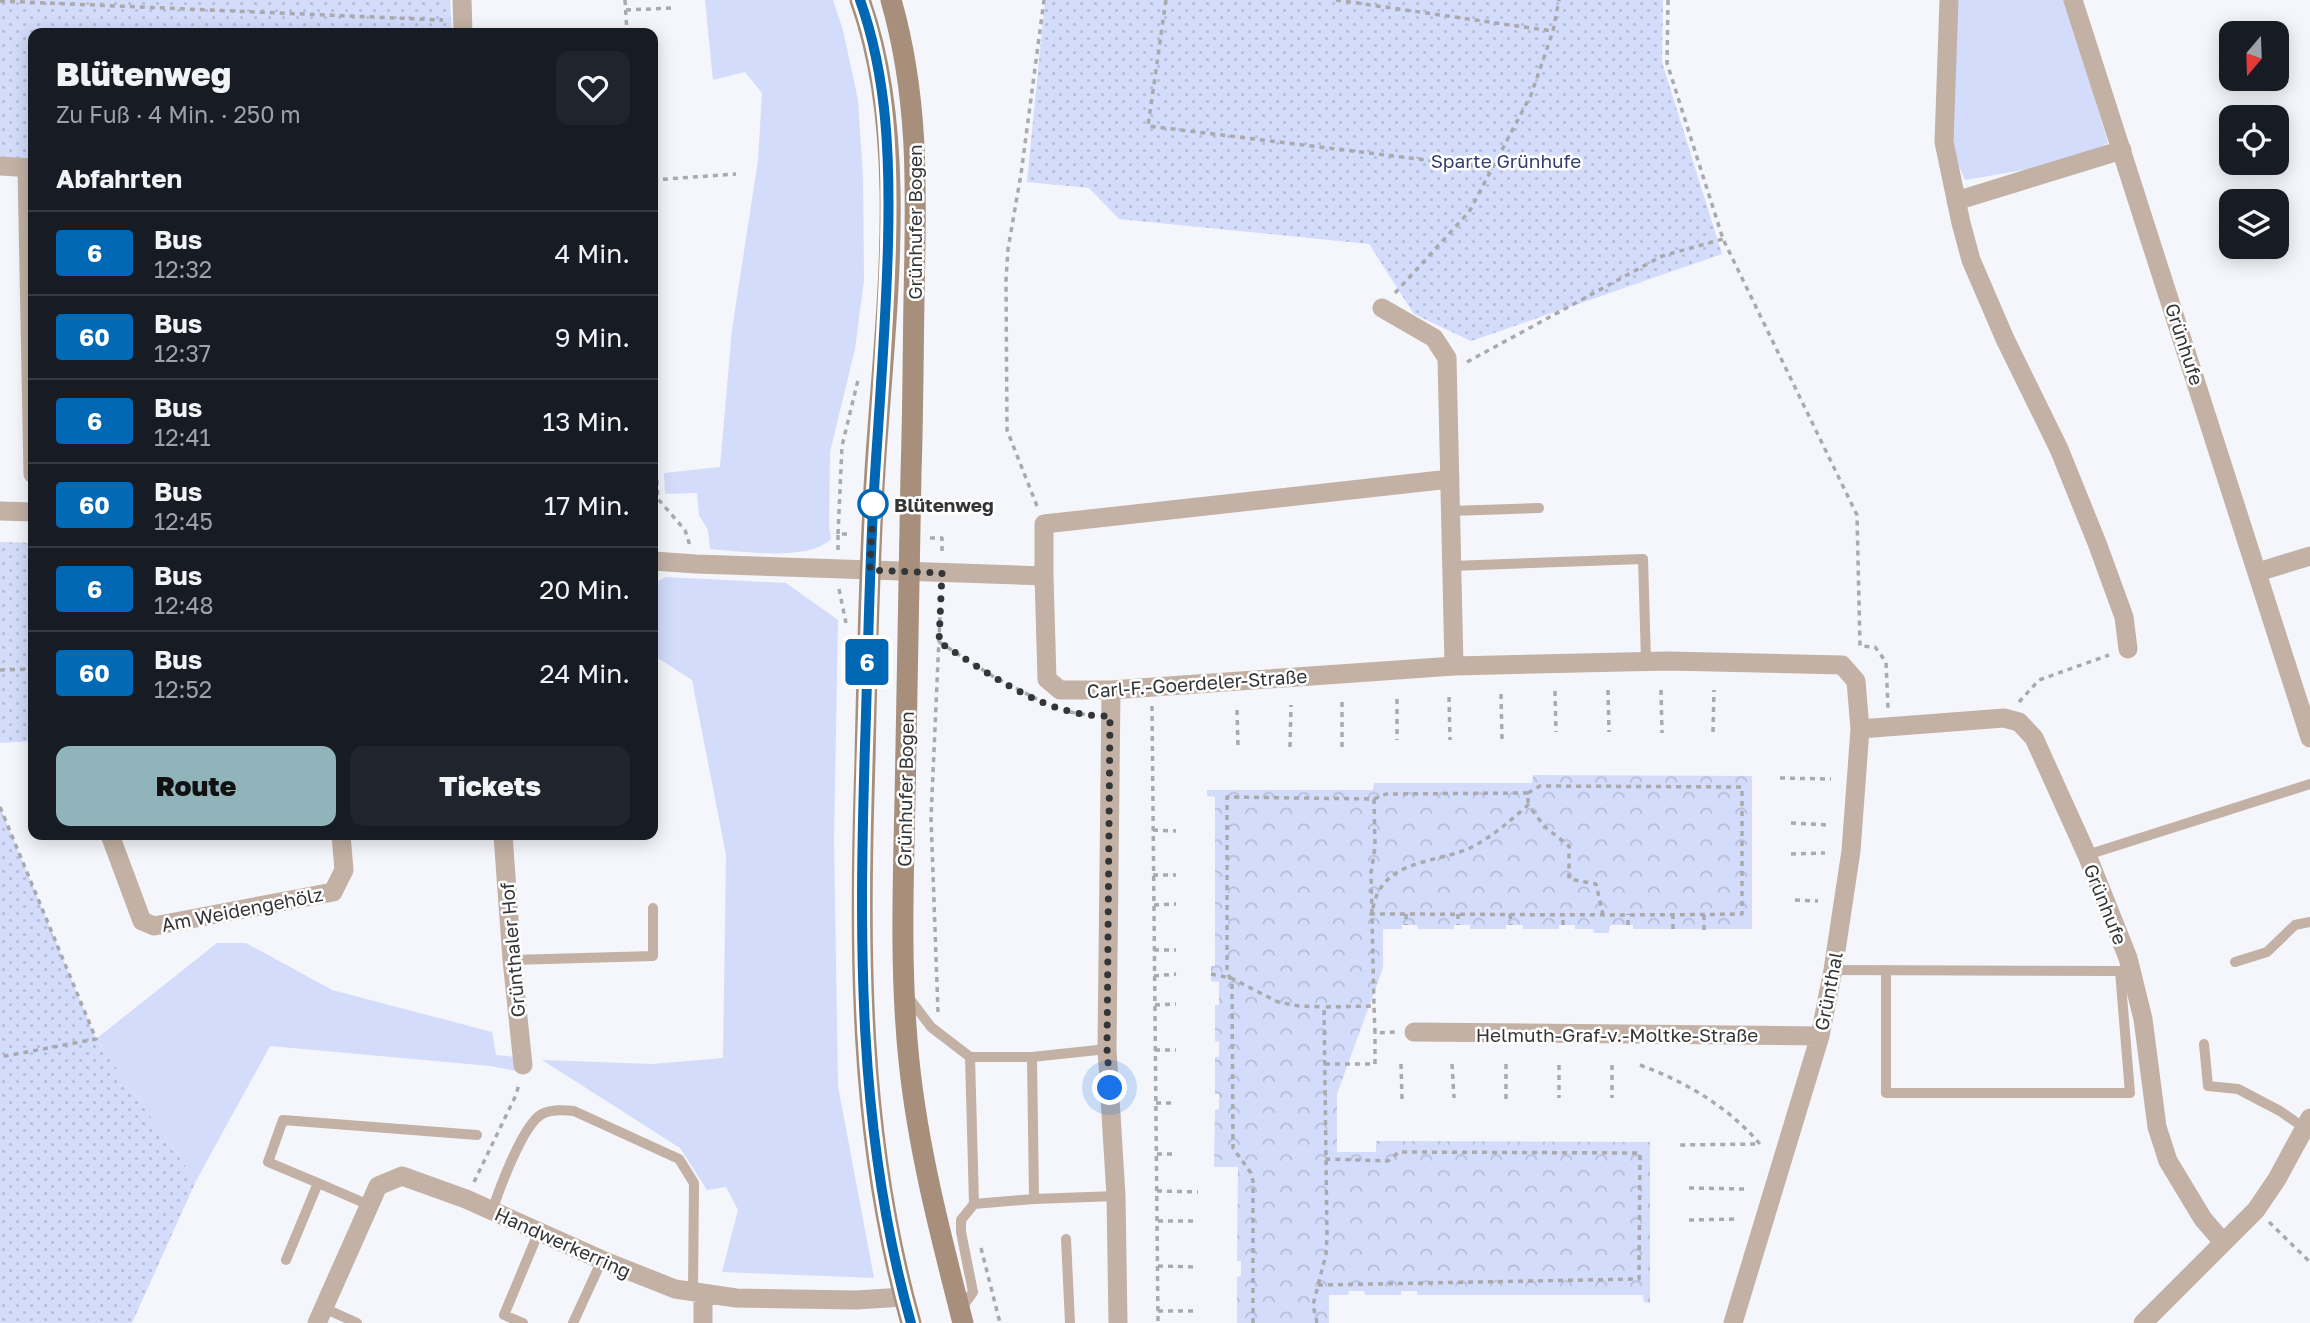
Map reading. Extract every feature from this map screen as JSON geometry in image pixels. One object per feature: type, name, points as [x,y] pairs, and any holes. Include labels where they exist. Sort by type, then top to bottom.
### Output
[{"type":"main road","name":"Grünhufer Bogen","points":[[860,0],[867,19],[879,78],[886,126],[889,179],[886,300],[871,535],[860,928],[862,996],[878,1168],[885,1212],[911,1323]]},
{"type":"main road","name":"Grünhufer Bogen","points":[[891,0],[902,40],[914,121],[917,198],[908,572],[904,992],[909,1061],[917,1116],[930,1188],[962,1317]]},
{"type":"street","points":[[462,0],[463,27]]},
{"type":"street","points":[[1949,0],[1944,142],[1971,260],[2005,339],[2059,449],[2097,543],[2124,617],[2128,649]]},
{"type":"street","name":"Grünhufe","points":[[2073,0],[2310,738]]},
{"type":"street","points":[[1956,201],[2122,150]]},
{"type":"street","points":[[0,166],[28,168]]},
{"type":"street","points":[[1382,308],[1434,338],[1447,358],[1454,666]]},
{"type":"street","points":[[1044,524],[1450,479]]},
{"type":"street","points":[[0,511],[28,512]]},
{"type":"street","name":"Carl-F.-Goerdeler-Straße","points":[[1044,524],[1047,679],[1060,690],[1111,690],[1454,666],[1646,662],[1830,664]]},
{"type":"street","points":[[2258,572],[2310,556]]},
{"type":"street","points":[[658,561],[696,565],[1044,576]]},
{"type":"street","name":"Grünthal","points":[[1733,1323],[1820,1036],[1851,851],[1860,729],[1856,681],[1842,665],[1830,664]]},
{"type":"street","points":[[1111,690],[1107,1049],[1116,1196],[1118,1323]]},
{"type":"street","points":[[1860,729],[2004,718]]},
{"type":"street","name":"Grünhufe","points":[[2004,718],[2019,722],[2034,738],[2087,855],[2127,958],[2143,1019],[2158,1127],[2168,1161],[2203,1219],[2223,1241]]},
{"type":"street","name":"Am Weidengehölz","points":[[112,840],[142,921],[155,926],[333,892],[344,870],[341,840]]},
{"type":"street","name":"Grünthaler Hof","points":[[503,840],[523,1065]]},
{"type":"street","name":"Helmuth-Graf-v.-Moltke-Straße","points":[[1414,1032],[1820,1036]]},
{"type":"street","points":[[2143,1323],[2256,1210],[2277,1179],[2306,1123]]},
{"type":"street","name":"Handwerkerring","points":[[320,1319],[378,1186],[402,1176],[466,1199],[650,1280],[698,1293],[736,1298],[856,1300],[904,1297]]},
{"type":"street","points":[[698,1293],[703,1323]]},
{"type":"lane","points":[[1450,511],[1539,508]]},
{"type":"lane","points":[[1451,566],[1643,559],[1646,662]]},
{"type":"lane","points":[[2087,855],[2310,784]]},
{"type":"lane","points":[[512,960],[653,956],[653,908]]},
{"type":"lane","points":[[2235,962],[2267,953],[2295,925],[2310,922]]},
{"type":"lane","points":[[1833,970],[1886,970],[2120,971],[2130,1093],[1886,1093],[1886,970]]},
{"type":"lane","points":[[904,992],[931,1027],[970,1057],[1032,1056],[1107,1049]]},
{"type":"lane","points":[[2204,1044],[2208,1086],[2238,1089],[2306,1123]]},
{"type":"lane","points":[[1032,1056],[1034,1199]]},
{"type":"lane","points":[[962,1317],[974,1292],[961,1232],[961,1220],[974,1204],[970,1057]]},
{"type":"lane","points":[[492,1211],[519,1144],[540,1115],[557,1110],[574,1111],[679,1159],[694,1183],[698,1293]]},
{"type":"lane","points":[[369,1205],[268,1162],[283,1120],[477,1135]]},
{"type":"lane","points":[[286,1261],[318,1183]]},
{"type":"lane","points":[[974,1204],[1116,1196]]},
{"type":"lane","points":[[523,1323],[504,1315],[539,1231]]},
{"type":"lane","points":[[1066,1239],[1070,1323]]},
{"type":"lane","points":[[573,1323],[602,1260]]},
{"type":"lane","points":[[320,1319],[357,1323]]},
{"type":"path","points":[[625,0],[627,28]]},
{"type":"path","points":[[1044,0],[1021,174],[1008,249],[1006,305],[1007,430],[1044,524]]},
{"type":"path","points":[[1166,0],[1148,126],[1492,168]]},
{"type":"path","points":[[1336,0],[1553,31]]},
{"type":"path","points":[[1382,308],[1469,212],[1531,95],[1553,31],[1559,0]]},
{"type":"path","points":[[1668,0],[1667,63],[1723,239],[1857,515],[1860,646],[1875,647],[1886,662],[1888,728]]},
{"type":"path","points":[[0,1],[463,27]]},
{"type":"path","points":[[626,10],[672,8]]},
{"type":"path","points":[[658,180],[736,174]]},
{"type":"path","points":[[1449,372],[1662,256],[1723,239]]},
{"type":"path","points":[[837,569],[842,446],[860,372]]},
{"type":"path","points":[[658,499],[685,530],[696,565]]},
{"type":"path","points":[[838,534],[871,535]]},
{"type":"path","points":[[909,537],[942,538],[949,573],[939,642],[931,818],[938,1019],[931,1027]]},
{"type":"path","points":[[939,642],[994,677],[1039,700]]},
{"type":"path","points":[[2004,718],[2039,680],[2128,649]]},
{"type":"path","points":[[0,670],[28,669]]},
{"type":"path","points":[[1152,686],[1158,1323]]},
{"type":"path","points":[[1608,690],[1609,732]]},
{"type":"path","points":[[1661,690],[1662,733]]},
{"type":"path","points":[[1713,733],[1714,690]]},
{"type":"path","points":[[1555,691],[1556,732]]},
{"type":"path","points":[[1501,694],[1502,740]]},
{"type":"path","points":[[1448,697],[1450,740]]},
{"type":"path","points":[[1397,699],[1397,740]]},
{"type":"path","points":[[1342,702],[1342,747]]},
{"type":"path","points":[[1290,747],[1291,705]]},
{"type":"path","points":[[1062,709],[1087,717],[1110,716]]},
{"type":"path","points":[[1237,710],[1238,747]]},
{"type":"path","points":[[1780,778],[1831,779]]},
{"type":"path","points":[[1253,1323],[1253,1181],[1251,1173],[1233,1148],[1231,978],[1227,971],[1227,797],[1374,799],[1386,794],[1528,793],[1539,786],[1742,787],[1742,914],[1371,914]]},
{"type":"path","points":[[1528,793],[1528,805],[1545,827],[1569,846],[1569,878],[1596,884],[1603,915]]},
{"type":"path","points":[[1325,1064],[1376,1064],[1371,914],[1374,799]]},
{"type":"path","points":[[1371,914],[1381,886],[1394,876],[1409,867],[1470,848],[1499,831],[1528,805]]},
{"type":"path","points":[[0,807],[96,1039],[0,1057]]},
{"type":"path","points":[[1791,823],[1828,825]]},
{"type":"path","points":[[1153,830],[1176,831]]},
{"type":"path","points":[[1791,854],[1825,853]]},
{"type":"path","points":[[1153,875],[1176,875]]},
{"type":"path","points":[[1795,900],[1818,901]]},
{"type":"path","points":[[1154,905],[1176,904]]},
{"type":"path","points":[[1406,914],[1406,925]]},
{"type":"path","points":[[1458,914],[1458,925]]},
{"type":"path","points":[[1510,914],[1511,925]]},
{"type":"path","points":[[1563,915],[1563,925]]},
{"type":"path","points":[[1628,915],[1628,925]]},
{"type":"path","points":[[1673,915],[1673,929]]},
{"type":"path","points":[[1704,915],[1704,930]]},
{"type":"path","points":[[1154,950],[1176,950]]},
{"type":"path","points":[[1154,976],[1175,974]]},
{"type":"path","points":[[1211,974],[1231,978],[1278,1002],[1299,1006],[1374,1006]]},
{"type":"path","points":[[1155,1005],[1175,1004]]},
{"type":"path","points":[[1317,1323],[1313,1305],[1326,1254],[1327,1236],[1324,1007]]},
{"type":"path","points":[[1375,1032],[1414,1032]]},
{"type":"path","points":[[1155,1050],[1175,1050]]},
{"type":"path","points":[[1401,1064],[1402,1098]]},
{"type":"path","points":[[1452,1064],[1454,1098]]},
{"type":"path","points":[[1506,1064],[1506,1098]]},
{"type":"path","points":[[466,1199],[516,1095],[523,1065]]},
{"type":"path","points":[[1559,1065],[1559,1098]]},
{"type":"path","points":[[1612,1065],[1612,1098]]},
{"type":"path","points":[[1640,1065],[1664,1074],[1707,1097],[1743,1125],[1760,1144],[1678,1145]]},
{"type":"path","points":[[1156,1103],[1175,1103]]},
{"type":"path","points":[[1318,1285],[1639,1279],[1640,1153],[1399,1152],[1388,1161],[1326,1159]]},
{"type":"path","points":[[1156,1154],[1175,1154]]},
{"type":"path","points":[[1689,1188],[1746,1189]]},
{"type":"path","points":[[1157,1191],[1198,1192]]},
{"type":"path","points":[[2256,1210],[2310,1262]]},
{"type":"path","points":[[964,1217],[977,1234],[983,1251],[1000,1323]]},
{"type":"path","points":[[1689,1220],[1737,1219]]},
{"type":"path","points":[[1157,1221],[1198,1221]]},
{"type":"path","points":[[1158,1266],[1198,1267]]},
{"type":"path","points":[[1158,1311],[1198,1311]]},
{"type":"green space","points":[[0,0],[450,0],[452,28],[28,28],[28,159],[0,158]]},
{"type":"green space","points":[[705,0],[833,0],[843,30],[858,100],[863,177],[864,280],[855,349],[830,452],[831,539],[807,551],[756,553],[710,549],[708,530],[699,515],[697,493],[665,494],[664,473],[720,467],[732,330],[758,160],[762,93],[745,72],[713,80]]},
{"type":"green space","name":"Sparte Grünhufe","points":[[1045,0],[1663,0],[1662,62],[1722,254],[1471,341],[1414,314],[1369,244],[1119,219],[1089,188],[1027,182]]},
{"type":"green space","points":[[1959,0],[2065,0],[2108,143],[2071,162],[1965,180],[1952,150]]},
{"type":"green space","points":[[0,542],[28,543],[28,741],[0,743]]},
{"type":"green space","points":[[666,577],[786,583],[838,620],[834,840],[838,1086],[874,1278],[722,1272],[738,1210],[726,1187],[707,1190],[680,1148],[542,1060],[652,1064],[723,1058],[726,855],[692,680],[658,658],[658,581]]},
{"type":"green space","points":[[1533,775],[1752,776],[1752,929],[1633,929],[1633,925],[1610,925],[1609,933],[1594,933],[1593,929],[1575,929],[1575,925],[1559,925],[1559,929],[1523,929],[1523,925],[1506,925],[1506,929],[1470,929],[1470,925],[1454,925],[1454,929],[1418,929],[1417,925],[1402,925],[1402,929],[1383,929],[1383,968],[1337,1094],[1337,1152],[1376,1152],[1376,1141],[1650,1142],[1650,1303],[1644,1302],[1643,1295],[1417,1295],[1417,1291],[1401,1291],[1401,1295],[1365,1295],[1364,1291],[1349,1291],[1348,1295],[1329,1295],[1329,1323],[1237,1323],[1237,1277],[1241,1276],[1241,1261],[1237,1261],[1238,1167],[1214,1167],[1215,1110],[1219,1109],[1219,1094],[1215,1094],[1215,1057],[1219,1057],[1219,1042],[1215,1041],[1215,1005],[1219,1005],[1219,982],[1211,981],[1211,966],[1215,966],[1215,797],[1207,796],[1207,790],[1373,790],[1374,783],[1532,783]]},
{"type":"green space","points":[[0,807],[96,1039],[196,1181],[132,1323],[0,1323]]},
{"type":"green space","points":[[217,943],[246,943],[332,990],[492,1032],[496,1055],[517,1057],[516,1071],[490,1066],[270,1046],[196,1181],[96,1039]]},
{"type":"bus line","name":"6","points":[[860,0],[867,19],[879,78],[886,126],[889,179],[886,300],[870,570],[860,928],[862,996],[878,1168],[885,1212],[911,1323]]},
{"type":"place","name":"Blütenweg","points":[[873,504]]},
{"type":"route","points":[[873,504],[870,570],[942,573],[939,642],[994,677],[1050,706],[1087,717],[1110,716],[1107,1049],[1110,1088]]}]
